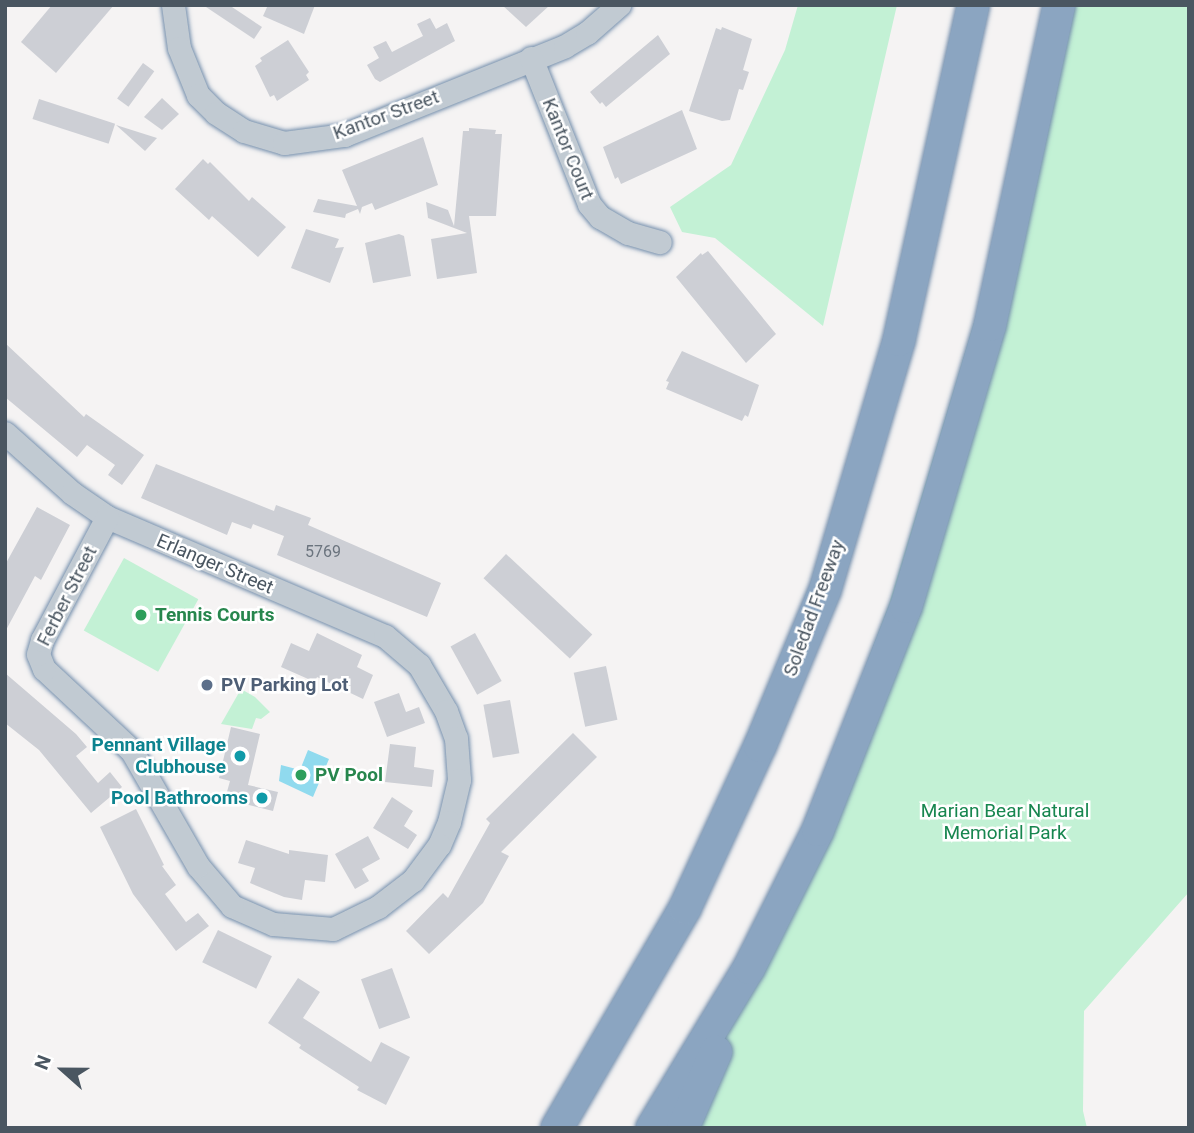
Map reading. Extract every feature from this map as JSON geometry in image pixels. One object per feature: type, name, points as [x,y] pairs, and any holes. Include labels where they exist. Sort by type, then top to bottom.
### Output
[{"type":"highway","name":"Soledad Freeway","points":[[561,1120],[685,908],[760,746],[825,590],[899,340],[973,5]]},
{"type":"highway","points":[[683,1128],[749,968],[818,830],[906,607],[990,325],[1059,5]]},
{"type":"highway","points":[[652,1128],[749,968]]},
{"type":"street","name":"Kantor Street","points":[[173,5],[179,47],[198,95],[216,113],[244,131],[284,143],[344,135],[565,46],[587,33],[619,5]]},
{"type":"street","name":"Kantor Court","points":[[531,58],[589,204],[600,217],[628,233],[660,242]]},
{"type":"street","name":"Erlanger Street","points":[[5,433],[72,493],[107,517],[385,636],[410,655],[446,711],[456,738],[459,780],[455,801]]},
{"type":"street","name":"Ferber Street","points":[[107,517],[42,640],[38,654],[44,668],[132,751],[198,866],[232,906],[274,924],[333,929],[378,907],[413,880],[439,845],[455,801]]},
{"type":"green space","points":[[798,5],[897,5],[823,326],[715,238],[682,232],[670,207],[731,165],[785,50]]},
{"type":"green space","name":"Marian Bear Natural Memorial Park","points":[[1044,5],[1189,5],[1189,892],[1084,1011],[1083,1111],[1087,1128],[639,1128],[751,939],[798,844],[889,604],[994,256]]},
{"type":"green space","name":"Tennis Courts","points":[[124,558],[198,599],[158,672],[84,631]]},
{"type":"green space","points":[[241,689],[255,697],[270,712],[261,719],[256,718],[252,729],[221,724]]},
{"type":"water","name":"PV Pool","points":[[308,750],[329,759],[313,797],[279,781],[281,765],[300,770]]},
{"type":"building","points":[[52,5],[114,5],[56,73],[21,42]]},
{"type":"building","points":[[203,5],[229,5],[262,27],[254,39]]},
{"type":"building","points":[[268,5],[315,5],[304,34],[263,16]]},
{"type":"building","points":[[502,5],[550,5],[526,27]]},
{"type":"building","points":[[430,18],[436,29],[447,23],[455,41],[380,82],[375,79],[367,65],[379,58],[373,47],[386,41],[392,52],[423,36],[417,24]]},
{"type":"building","points":[[722,27],[752,39],[743,70],[749,72],[743,90],[739,89],[730,120],[722,121],[689,111],[716,28],[721,30]]},
{"type":"building","points":[[658,35],[670,54],[606,107],[602,102],[600,104],[590,92]]},
{"type":"building","points":[[288,40],[309,72],[306,75],[309,80],[277,101],[274,95],[270,97],[255,66],[262,61],[260,58]]},
{"type":"building","points":[[143,63],[154,71],[128,107],[117,99]]},
{"type":"building","points":[[162,98],[179,114],[162,130],[144,117]]},
{"type":"building","points":[[39,99],[115,124],[109,144],[33,119]]},
{"type":"building","points":[[682,110],[697,149],[621,184],[618,177],[615,179],[603,147]]},
{"type":"building","points":[[116,125],[157,138],[145,151]]},
{"type":"building","points":[[469,128],[496,130],[495,134],[502,134],[496,216],[469,216],[477,273],[437,279],[431,239],[467,233],[428,218],[426,202],[448,210],[454,226],[463,131],[469,131]]},
{"type":"building","points":[[423,137],[438,185],[375,210],[372,203],[362,207],[360,214],[358,209],[346,214],[345,218],[313,212],[318,199],[357,206],[342,170]]},
{"type":"building","points":[[203,159],[208,164],[210,162],[249,201],[252,197],[286,227],[258,257],[212,216],[209,220],[175,189]]},
{"type":"building","points":[[306,229],[339,239],[335,248],[344,247],[330,283],[291,268]]},
{"type":"building","points":[[399,234],[404,236],[411,276],[373,283],[365,243]]},
{"type":"building","points":[[708,251],[776,334],[746,363],[676,277],[701,253],[702,255]]},
{"type":"building","points":[[5,343],[84,417],[86,414],[144,455],[122,485],[108,475],[115,465],[87,445],[77,457],[5,397]]},
{"type":"building","points":[[682,351],[759,385],[748,417],[745,415],[742,421],[666,389],[669,382],[666,381]]},
{"type":"building","points":[[156,464],[274,511],[276,505],[311,518],[308,525],[441,583],[427,617],[277,555],[284,536],[253,524],[251,529],[232,522],[227,535],[141,498]]},
{"type":"building","points":[[37,507],[70,525],[41,580],[35,576],[5,632],[5,565]]},
{"type":"building","points":[[506,554],[592,634],[570,659],[483,578]]},
{"type":"building","points":[[317,633],[362,655],[357,667],[373,675],[363,699],[317,677],[315,682],[281,667],[291,643],[309,651]]},
{"type":"building","points":[[475,633],[502,681],[477,695],[451,647]]},
{"type":"building","points":[[606,666],[617,720],[585,727],[574,673]]},
{"type":"building","points":[[5,673],[76,734],[87,747],[76,756],[98,783],[110,772],[122,787],[91,813],[39,750],[5,723]]},
{"type":"building","points":[[399,693],[406,712],[419,707],[425,723],[387,737],[374,702]]},
{"type":"building","points":[[510,700],[519,753],[493,758],[483,705]]},
{"type":"building","name":"Pennant Village Clubhouse","points":[[231,727],[260,734],[248,785],[278,792],[273,811],[225,799],[230,781],[219,778]]},
{"type":"building","points":[[573,733],[597,757],[501,852],[509,856],[483,903],[429,954],[406,931],[443,893],[448,898],[490,823],[486,819]]},
{"type":"building","points":[[390,744],[416,747],[414,767],[434,770],[432,787],[385,782]]},
{"type":"building","points":[[392,797],[413,811],[404,826],[417,835],[408,849],[373,828]]},
{"type":"building","points":[[136,809],[164,865],[162,866],[176,885],[165,894],[186,922],[198,913],[209,926],[176,951],[133,894],[100,827]]},
{"type":"building","points":[[368,836],[380,859],[362,869],[369,881],[355,889],[335,854]]},
{"type":"building","points":[[246,840],[289,854],[289,850],[328,855],[325,882],[305,880],[302,900],[284,897],[250,883],[255,868],[238,863]]},
{"type":"building","points":[[218,930],[272,956],[256,989],[202,962]]},
{"type":"building","points":[[392,968],[410,1018],[379,1029],[361,979]]},
{"type":"building","points":[[298,978],[320,992],[303,1018],[371,1062],[381,1042],[410,1057],[386,1105],[357,1090],[359,1087],[299,1048],[301,1045],[268,1023]]},
{"type":"place","name":"Tennis Courts","points":[[141,615]]},
{"type":"place","name":"PV Parking Lot","points":[[207,685]]},
{"type":"place","name":"Pennant Village Clubhouse","points":[[240,756]]},
{"type":"place","name":"PV Pool","points":[[301,775]]},
{"type":"place","name":"Pool Bathrooms","points":[[262,798]]}]
